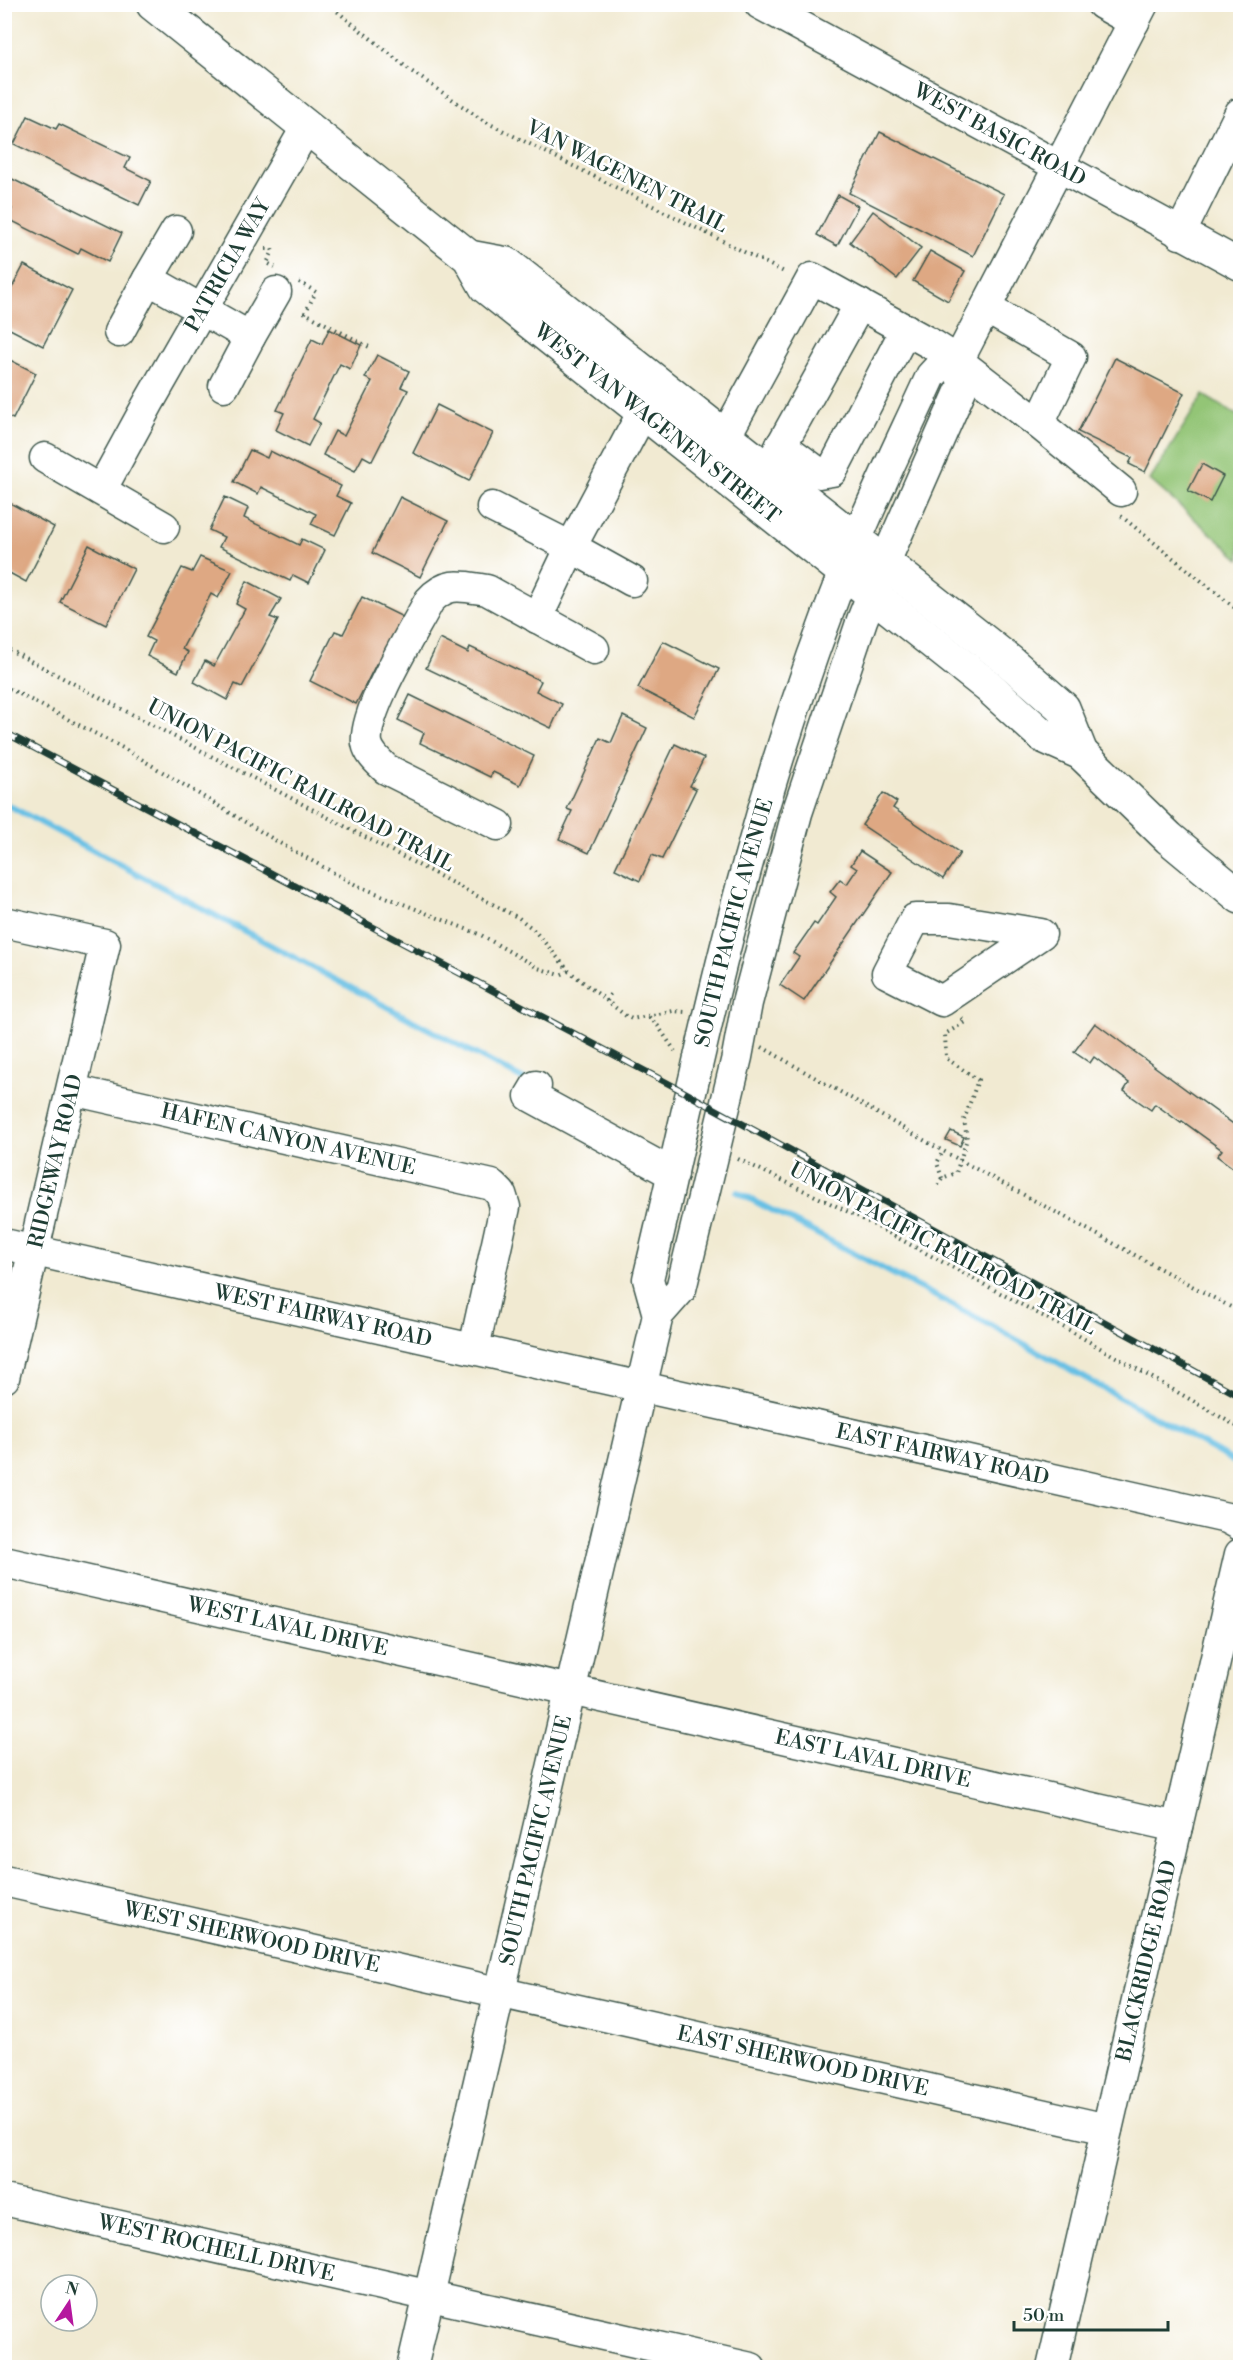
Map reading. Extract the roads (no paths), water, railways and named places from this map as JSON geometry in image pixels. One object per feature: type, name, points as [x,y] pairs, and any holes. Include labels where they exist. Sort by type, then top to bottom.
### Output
[{"type":"main road","name":"WEST VAN WAGENEN STREET","points":[[153,4],[469,257],[486,287],[989,687],[1043,736],[1081,753]]},
{"type":"main road","name":"WEST VAN WAGENEN STREET","points":[[469,257],[507,264],[725,437],[774,458],[870,551],[1009,661],[1063,708],[1081,753]]},
{"type":"main road","points":[[1081,753],[1169,838],[1240,897]]},
{"type":"street","name":"WEST BASIC ROAD","points":[[760,4],[1240,265]]},
{"type":"street","points":[[958,361],[1139,13],[1102,4]]},
{"type":"street","points":[[1180,234],[1240,113]]},
{"type":"street","name":"PATRICIA WAY","points":[[101,490],[306,128]]},
{"type":"street","points":[[119,332],[176,231]]},
{"type":"street","points":[[148,279],[250,337]]},
{"type":"street","points":[[725,437],[810,280],[906,329],[958,361],[1121,491]]},
{"type":"street","points":[[224,386],[284,281]]},
{"type":"street","points":[[860,304],[774,458],[819,473],[832,471],[906,329]]},
{"type":"street","points":[[986,308],[1071,357],[1039,424]]},
{"type":"street","name":"SOUTH PACIFIC AVENUE","points":[[658,1315],[648,1279],[736,906],[765,805],[801,694],[858,582],[870,551],[963,384],[958,361]]},
{"type":"street","points":[[537,618],[571,547],[658,383]]},
{"type":"street","points":[[45,458],[164,527]]},
{"type":"street","points":[[492,507],[632,581]]},
{"type":"street","name":"SOUTH PACIFIC AVENUE","points":[[412,2367],[658,1315],[681,1288],[762,943],[797,813],[840,684],[858,582]]},
{"type":"street","points":[[498,825],[386,769],[367,745],[368,729],[379,698],[429,601],[439,590],[451,587],[487,590],[594,649]]},
{"type":"street","name":"RIDGEWAY ROAD","points":[[4,921],[105,944],[4,1378]]},
{"type":"street","points":[[536,1086],[530,1096],[673,1174]]},
{"type":"street","name":"HAFEN CANYON AVENUE","points":[[72,1090],[492,1185],[501,1194],[505,1207],[504,1217],[474,1348]]},
{"type":"street","name":"WEST FAIRWAY ROAD","points":[[4,1244],[641,1386]]},
{"type":"street","name":"EAST FAIRWAY ROAD","points":[[641,1386],[1227,1518],[1240,1525]]},
{"type":"street","name":"BLACKRIDGE ROAD","points":[[1052,2367],[1240,1554]]},
{"type":"street","name":"WEST LAVAL DRIVE","points":[[4,1562],[570,1690]]},
{"type":"street","name":"EAST LAVAL DRIVE","points":[[570,1690],[1177,1827]]},
{"type":"street","name":"WEST SHERWOOD DRIVE","points":[[4,1881],[500,1992]]},
{"type":"street","name":"EAST SHERWOOD DRIVE","points":[[500,1992],[1107,2129]]},
{"type":"street","name":"WEST ROCHELL DRIVE","points":[[4,2200],[751,2367]]},
{"type":"waterway","points":[[4,803],[528,1082]]},
{"type":"waterway","points":[[737,1192],[996,1328],[1240,1465]]},
{"type":"railway","points":[[4,732],[675,1087],[1240,1396]]}]
